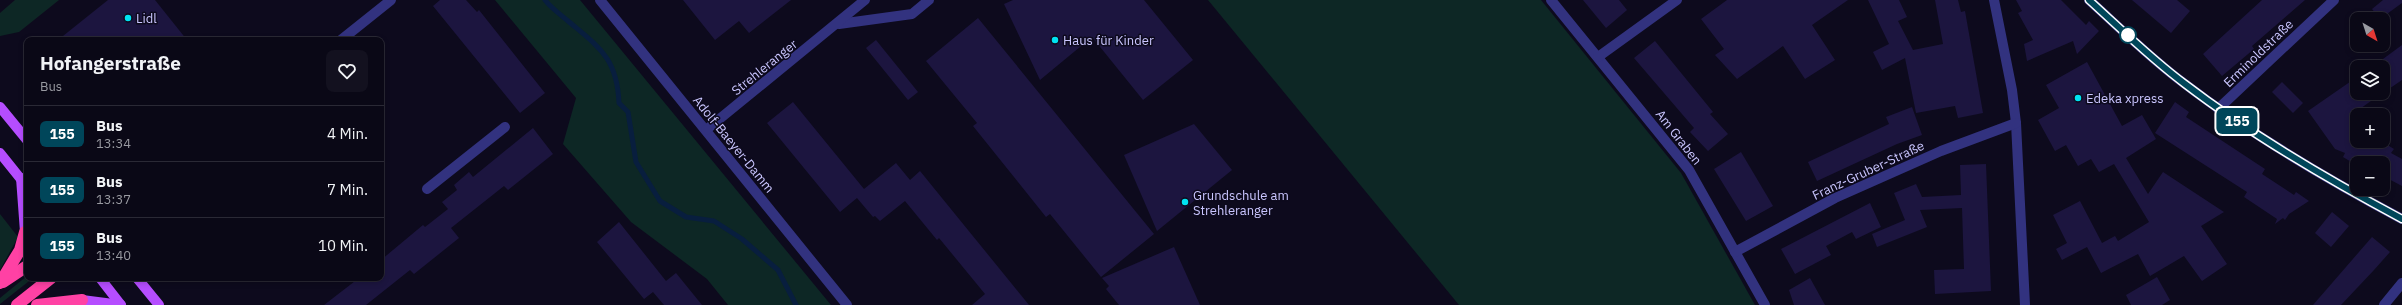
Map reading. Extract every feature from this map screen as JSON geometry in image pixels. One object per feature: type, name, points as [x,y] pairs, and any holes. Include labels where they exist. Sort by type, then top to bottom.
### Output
[{"type":"highway","points":[[0,284],[20,250],[24,236]]},
{"type":"highway","points":[[0,284],[24,268]]},
{"type":"highway","points":[[17,305],[47,281]]},
{"type":"highway","points":[[37,305],[82,300]]},
{"type":"main road","points":[[0,107],[24,136]]},
{"type":"main road","points":[[0,153],[24,182]]},
{"type":"main road","points":[[102,281],[121,305]]},
{"type":"main road","points":[[139,281],[159,305]]},
{"type":"main road","points":[[82,300],[121,305]]},
{"type":"street","points":[[345,37],[390,0]]},
{"type":"street","name":"Adolf-Baeyer-Damm","points":[[600,0],[847,305]]},
{"type":"street","name":"Strehleranger","points":[[706,130],[839,24],[865,0]]},
{"type":"street","points":[[839,24],[912,14],[929,0]]},
{"type":"street","name":"Am Graben","points":[[1551,0],[1689,170],[1765,305]]},
{"type":"street","points":[[1598,57],[1677,0]]},
{"type":"street","points":[[1994,0],[2012,90],[2016,123],[2025,305]]},
{"type":"street","points":[[2089,0],[2183,83],[2218,109],[2299,161],[2402,219]]},
{"type":"street","name":"Erminoldstraße","points":[[2218,109],[2334,0]]},
{"type":"street","name":"Franz-Gruber-Straße","points":[[1735,252],[1835,198],[1940,150],[2016,123]]},
{"type":"street","points":[[427,189],[505,127]]},
{"type":"street","points":[[2384,305],[2402,283]]},
{"type":"green space","points":[[15,0],[59,0],[19,32],[0,36],[0,13]]},
{"type":"green space","points":[[495,0],[580,0],[831,305],[728,305],[707,279],[631,222],[563,144],[576,98]]},
{"type":"green space","points":[[1208,0],[1541,0],[1681,173],[1755,305],[1459,305]]},
{"type":"green space","points":[[0,214],[18,237],[0,270]]},
{"type":"green space","points":[[24,278],[24,281],[29,281],[0,304],[0,298]]},
{"type":"building","name":"Lidl","points":[[108,0],[155,0],[185,37],[62,37]]},
{"type":"building","points":[[440,0],[466,0],[477,12],[479,10],[545,93],[520,113],[433,6]]},
{"type":"building","points":[[683,0],[791,0],[749,33],[739,21],[715,40]]},
{"type":"building","points":[[1013,0],[1144,0],[1193,60],[1143,100],[1092,37],[1040,80],[1004,4]]},
{"type":"building","points":[[1583,0],[1619,0],[1627,10],[1606,28]]},
{"type":"building","points":[[1727,0],[1848,0],[1812,25],[1835,60],[1805,79],[1783,46],[1737,79],[1715,55],[1724,49],[1701,19]]},
{"type":"building","points":[[1868,0],[1899,0],[1907,17],[1898,21],[1913,50],[1943,44],[1935,0],[1958,0],[1961,12],[1965,11],[1983,113],[1958,118],[1955,106],[1916,113],[1905,58],[1882,70],[1873,52],[1889,44]]},
{"type":"building","points":[[2016,0],[2061,0],[2086,25],[2089,21],[2099,31],[2077,54],[2073,41],[2027,61],[2024,44],[2033,40],[2018,13],[2022,11]]},
{"type":"building","points":[[2132,0],[2177,0],[2190,11],[2171,33]]},
{"type":"building","points":[[2262,0],[2305,0],[2252,46],[2254,49],[2222,76],[2203,54]]},
{"type":"building","points":[[2383,0],[2402,0],[2402,3],[2390,12],[2374,12],[2372,9]]},
{"type":"building","points":[[978,18],[1154,234],[1101,277],[1050,214],[1046,217],[973,126],[977,123],[926,61]]},
{"type":"building","points":[[876,40],[918,92],[908,100],[866,48]]},
{"type":"building","points":[[1655,41],[1713,112],[1710,114],[1728,134],[1708,151],[1690,132],[1694,128],[1634,58]]},
{"type":"building","points":[[2402,45],[2402,80],[2390,88],[2390,60],[2383,59]]},
{"type":"building","points":[[2087,62],[2122,126],[2142,115],[2156,139],[2126,158],[2148,194],[2163,172],[2224,212],[2201,226],[2227,264],[2202,281],[2184,256],[2150,276],[2138,254],[2101,273],[2087,247],[2062,260],[2056,249],[2067,243],[2053,215],[2080,201],[2102,243],[2115,236],[2118,241],[2149,222],[2114,164],[2099,172],[2091,159],[2078,166],[2066,145],[2055,151],[2038,120],[2059,108],[2046,85]]},
{"type":"building","points":[[2282,82],[2303,103],[2293,113],[2272,92]]},
{"type":"building","points":[[2350,82],[2350,100],[2372,100],[2361,108],[2350,108],[2350,148],[2390,148],[2390,147],[2394,149],[2391,153],[2402,159],[2402,186],[2390,180],[2390,156],[2350,156],[2350,161],[2343,157],[2345,153],[2335,149],[2308,111]]},
{"type":"building","points":[[793,102],[864,189],[896,163],[910,180],[920,171],[1029,305],[972,305],[985,294],[939,238],[937,240],[905,201],[880,221],[875,216],[873,217],[857,198],[840,212],[767,123]]},
{"type":"building","points":[[2175,102],[2189,112],[2186,117],[2265,169],[2262,174],[2294,195],[2296,192],[2309,201],[2289,214],[2285,220],[2283,218],[2275,224],[2277,219],[2244,197],[2247,192],[2155,133]]},
{"type":"building","points":[[1912,107],[1922,135],[1897,144],[1817,181],[1808,162],[1889,124],[1886,117]]},
{"type":"building","points":[[1194,124],[1232,170],[1157,231],[1124,155]]},
{"type":"building","points":[[533,128],[553,154],[508,190],[504,186],[451,228],[459,238],[414,274],[410,270],[366,305],[324,305],[355,281],[384,281],[384,258],[423,225],[425,227],[448,209],[442,202],[457,190],[454,185],[469,172],[473,177]]},
{"type":"building","points":[[1741,152],[1773,206],[1746,221],[1714,169]]},
{"type":"building","points":[[1986,164],[1991,291],[1935,294],[1934,270],[1964,269],[1962,208],[1920,210],[1927,227],[1877,247],[1872,234],[1905,220],[1894,193],[1916,184],[1922,197],[1961,195],[1960,165]]},
{"type":"building","points":[[1870,203],[1881,227],[1856,239],[1852,232],[1826,246],[1831,255],[1795,274],[1781,249]]},
{"type":"building","points":[[2332,212],[2349,226],[2331,247],[2315,233]]},
{"type":"building","points":[[619,222],[666,281],[676,273],[702,305],[664,305],[653,292],[644,299],[597,242]]},
{"type":"building","points":[[2372,237],[2390,252],[2341,305],[2313,305]]},
{"type":"building","points":[[1174,247],[1200,305],[1119,305],[1106,289],[1109,286],[1102,278]]},
{"type":"building","points":[[2157,277],[2170,300],[2162,305],[2131,305],[2126,295]]},
{"type":"building","points":[[1810,278],[1825,305],[1794,305],[1789,290]]},
{"type":"waterway","points":[[545,0],[605,55],[615,75],[619,103],[628,112],[636,162],[660,201],[686,217],[714,221],[742,239],[778,270],[796,305]]},
{"type":"bus line","name":"155","points":[[2089,0],[2183,83],[2218,109],[2338,185],[2402,219]]},
{"type":"place","name":"Lidl","points":[[128,18]]},
{"type":"place","name":"Haus für Kinder","points":[[1055,40]]},
{"type":"place","name":"Edeka xpress","points":[[2078,98]]},
{"type":"place","name":"Grundschule am Strehleranger","points":[[1185,202]]}]
